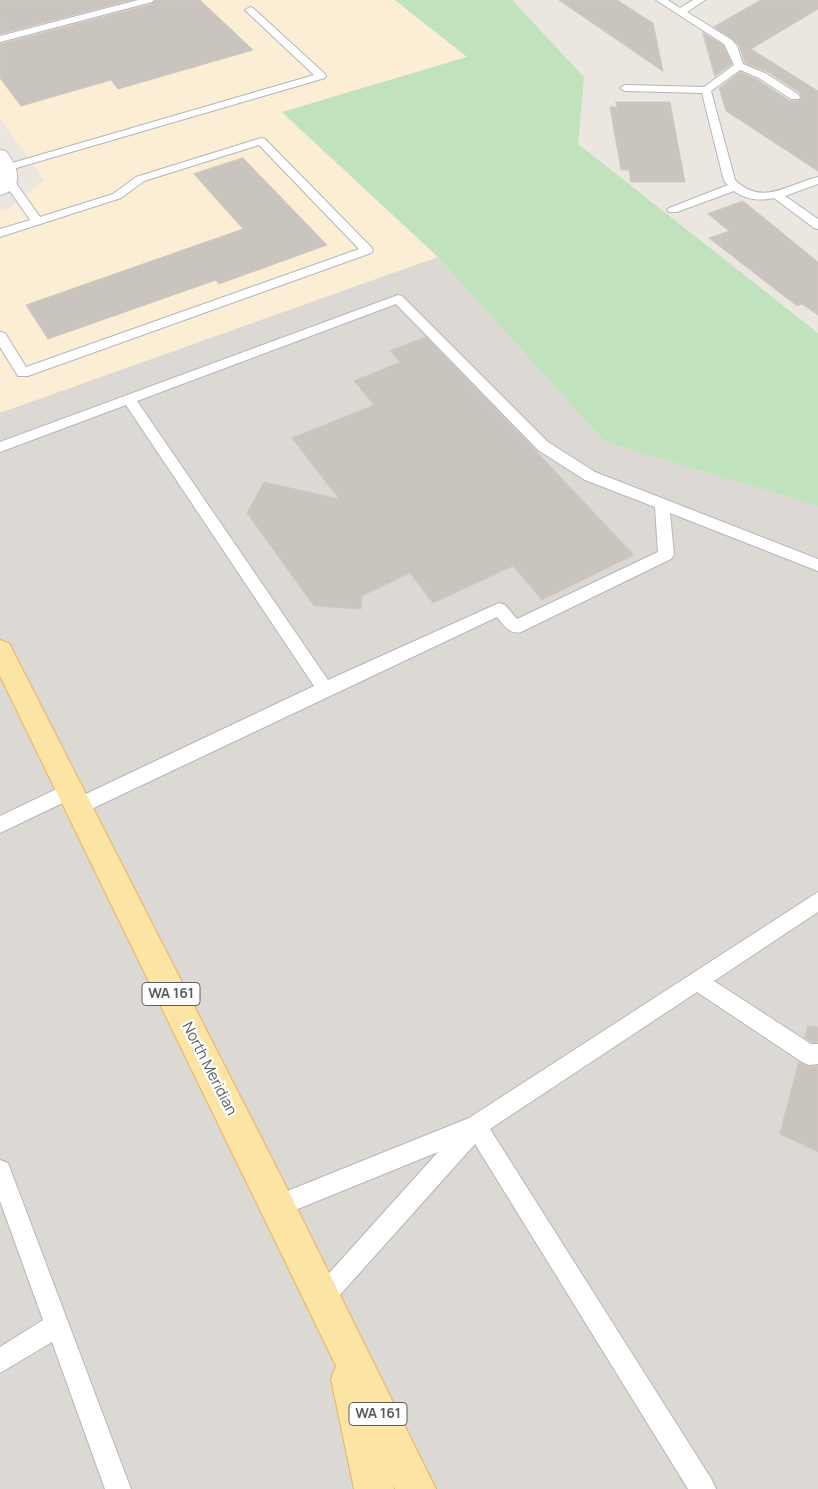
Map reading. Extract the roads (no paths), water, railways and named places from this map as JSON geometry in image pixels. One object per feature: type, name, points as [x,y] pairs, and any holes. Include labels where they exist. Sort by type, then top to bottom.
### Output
[{"type":"main road","name":"North Meridian","points":[[0,650],[278,1206],[416,1489]]},
{"type":"main road","points":[[341,1338],[374,1489]]},
{"type":"lane","points":[[0,39],[149,0]]},
{"type":"lane","points":[[661,0],[728,42],[732,46],[740,66],[763,76],[795,97]]},
{"type":"lane","points":[[680,12],[700,0]]},
{"type":"lane","points":[[37,221],[5,173],[321,76],[250,10]]},
{"type":"lane","points":[[625,88],[706,90],[740,66]]},
{"type":"lane","points":[[706,90],[730,181],[734,187],[744,193],[759,196],[777,195],[818,180]]},
{"type":"lane","points":[[0,233],[117,196],[140,179],[261,141],[367,250],[22,373],[0,336]]},
{"type":"lane","points":[[674,210],[734,187]]},
{"type":"lane","points":[[777,195],[818,225]]},
{"type":"lane","points":[[0,447],[398,300],[543,446],[590,476],[818,565]]},
{"type":"lane","points":[[129,399],[325,689]]},
{"type":"lane","points":[[0,825],[73,799],[325,689],[499,609],[515,627],[666,555],[662,504]]},
{"type":"lane","points":[[278,1206],[476,1126],[818,901]]},
{"type":"lane","points":[[697,981],[809,1056],[818,1054]]},
{"type":"lane","points":[[322,1298],[476,1126]]},
{"type":"lane","points":[[476,1126],[703,1489]]},
{"type":"lane","points":[[0,1171],[118,1489]]},
{"type":"lane","points":[[0,1361],[57,1325]]}]
